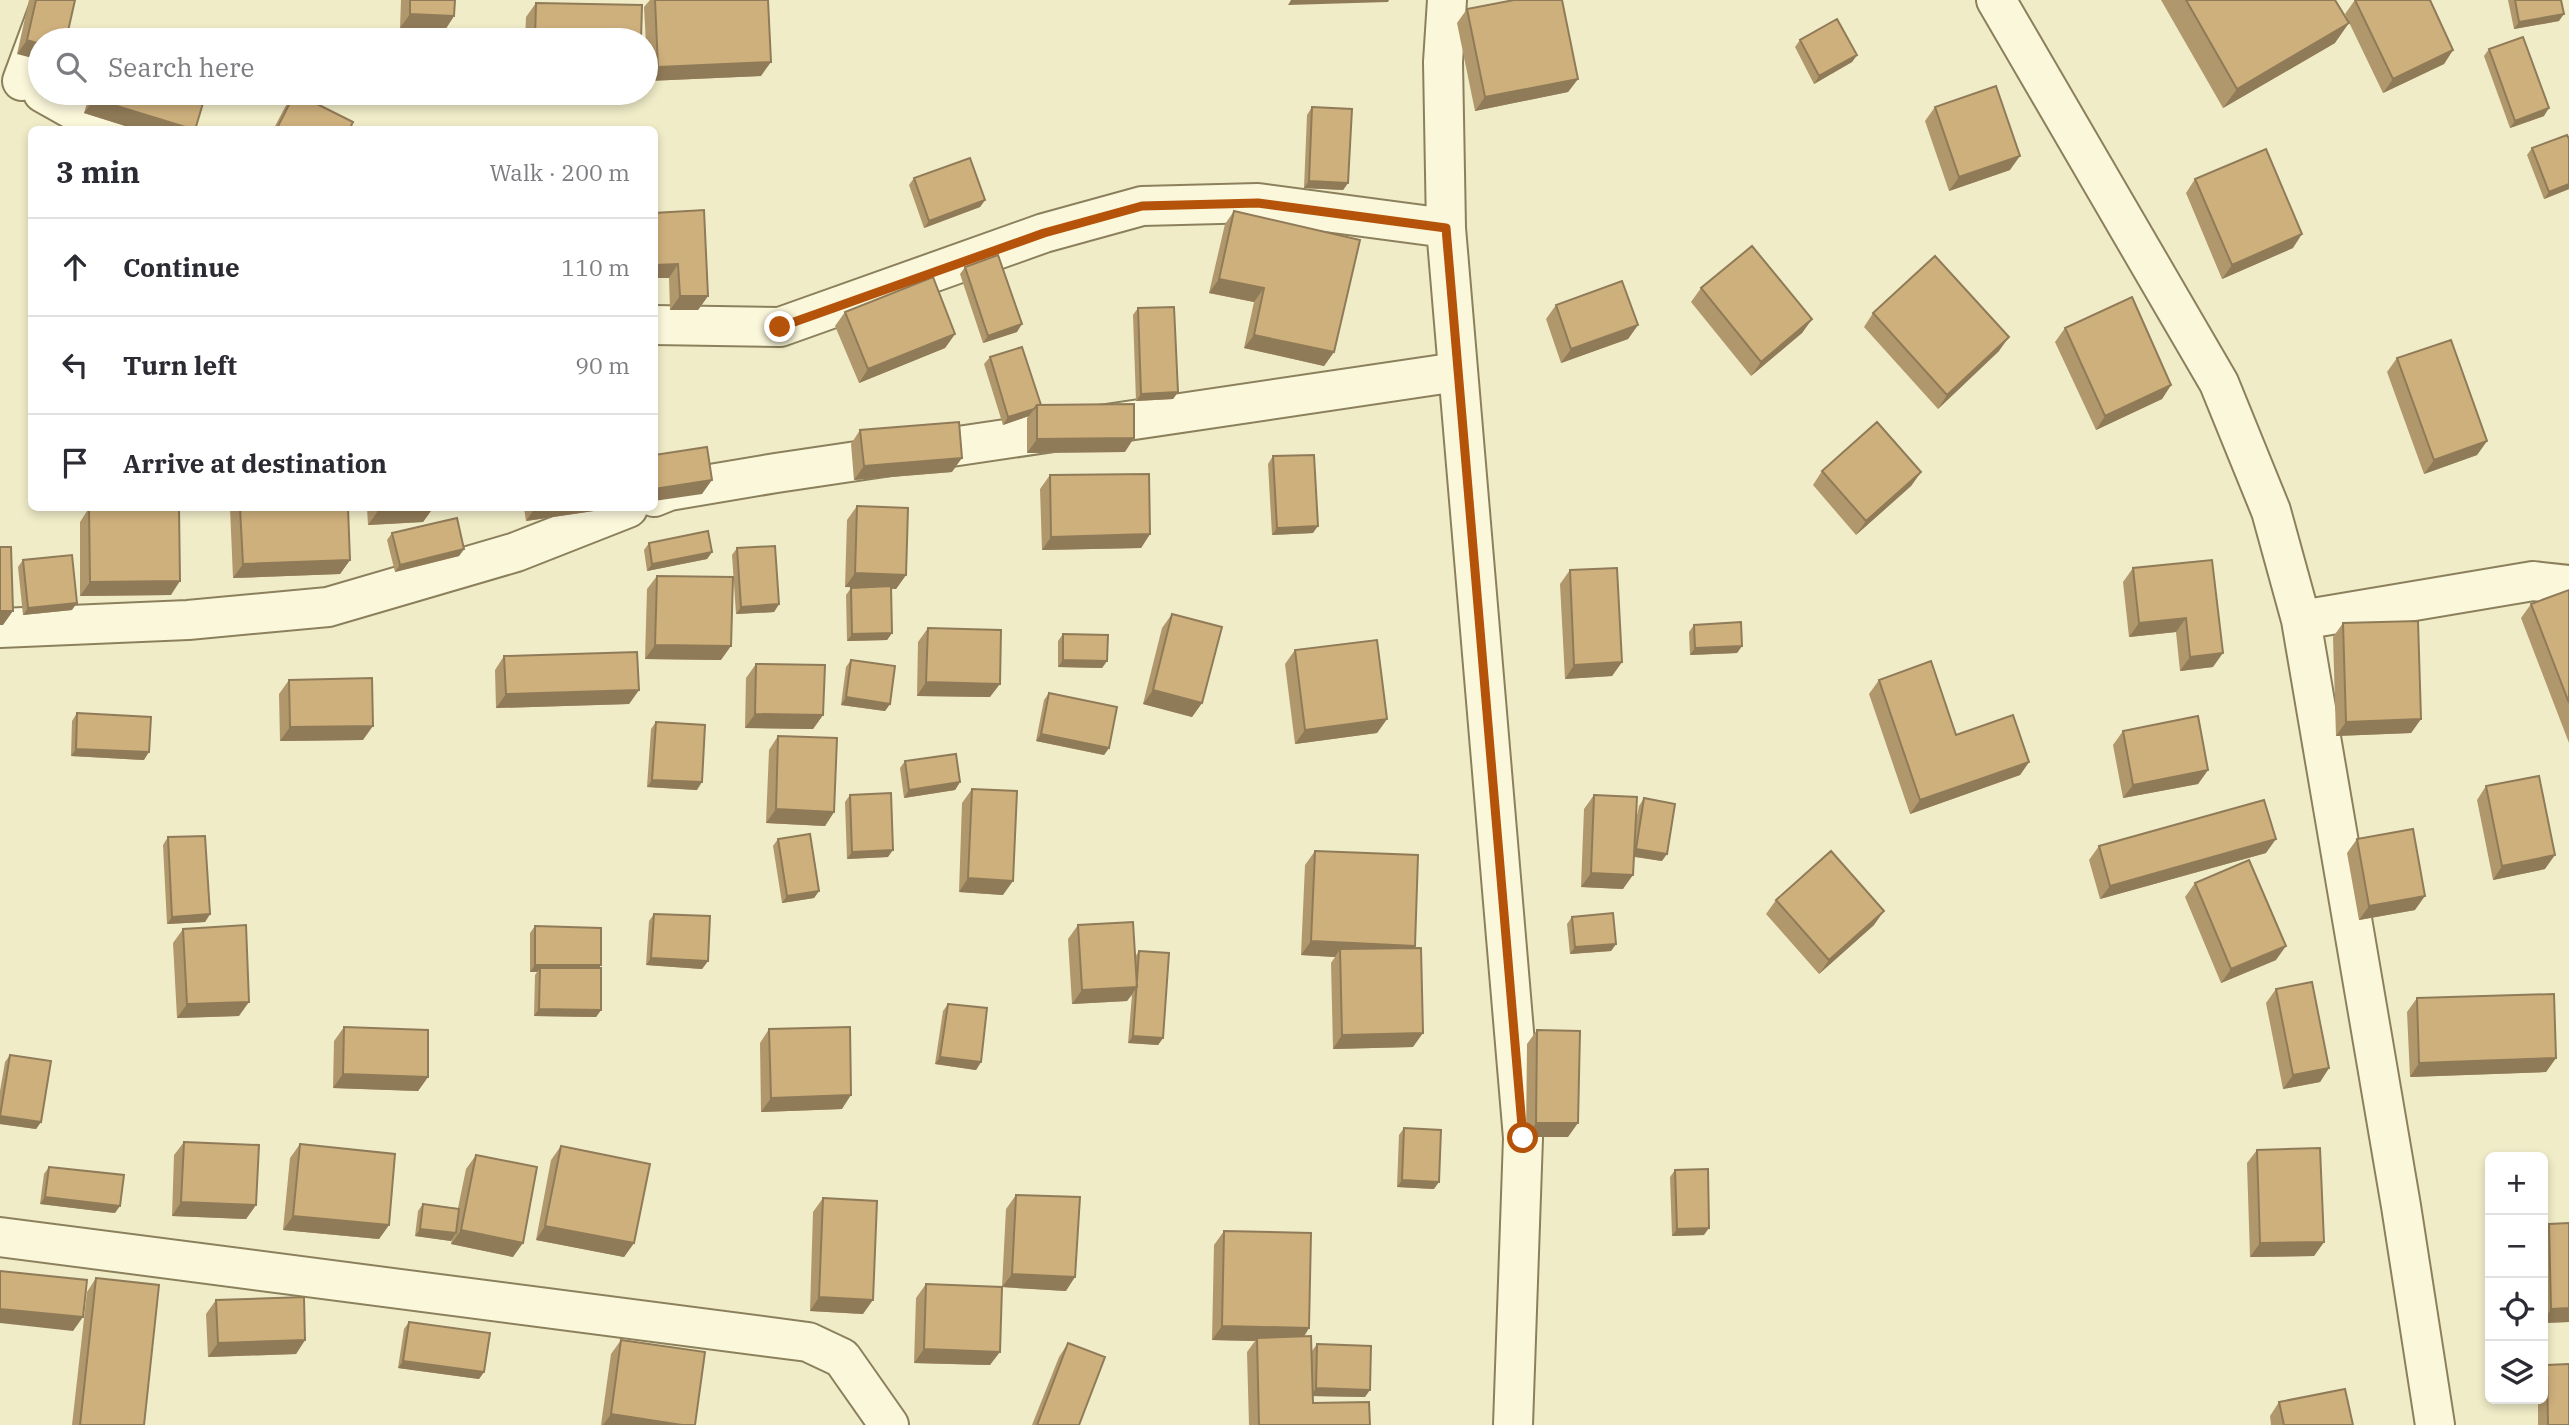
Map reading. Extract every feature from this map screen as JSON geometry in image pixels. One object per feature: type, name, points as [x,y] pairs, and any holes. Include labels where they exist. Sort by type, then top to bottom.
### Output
[{"type":"street","points":[[44,28],[52,0]]},
{"type":"street","points":[[1447,0],[1443,62],[1446,228],[1523,1138],[1513,1425]]},
{"type":"street","points":[[1996,0],[2219,383],[2271,512],[2301,620],[2435,1425]]},
{"type":"street","points":[[64,105],[102,126]]},
{"type":"street","points":[[658,326],[780,327],[1044,233],[1142,206],[1258,203],[1446,228]]},
{"type":"street","points":[[658,495],[668,491],[776,473],[1457,372]]},
{"type":"street","points":[[0,628],[188,620],[328,607],[516,552],[620,511]]},
{"type":"street","points":[[2301,620],[2533,582],[2569,584]]},
{"type":"street","points":[[0,1237],[808,1342],[842,1358],[889,1425]]},
{"type":"building","points":[[36,0],[75,0],[69,28],[30,28]]},
{"type":"building","points":[[410,0],[455,0],[454,16],[410,14]]},
{"type":"building","points":[[655,0],[768,0],[771,62],[658,67]]},
{"type":"building","points":[[1514,0],[1562,0],[1578,79],[1485,97],[1467,9]]},
{"type":"building","points":[[2186,0],[2335,0],[2349,23],[2237,89]]},
{"type":"building","points":[[2355,0],[2430,0],[2453,50],[2393,79]]},
{"type":"building","points":[[2515,0],[2561,0],[2564,14],[2519,22]]},
{"type":"building","points":[[536,3],[642,5],[641,28],[535,28]]},
{"type":"building","points":[[1837,19],[1857,55],[1819,76],[1800,40]]},
{"type":"building","points":[[2523,37],[2549,108],[2515,121],[2489,49]]},
{"type":"building","points":[[1996,86],[2020,156],[1959,177],[1935,107]]},
{"type":"building","points":[[114,105],[202,105],[196,126],[182,126]]},
{"type":"building","points":[[289,105],[319,105],[353,122],[351,126],[278,126]]},
{"type":"building","points":[[1312,107],[1352,109],[1348,183],[1309,181]]},
{"type":"building","points":[[2567,135],[2569,184],[2549,192],[2532,148]]},
{"type":"building","points":[[2266,149],[2302,234],[2232,265],[2195,179]]},
{"type":"building","points":[[970,158],[985,200],[929,221],[914,178]]},
{"type":"building","points":[[704,210],[708,296],[680,296],[678,264],[658,265],[658,213]]},
{"type":"building","points":[[1234,211],[1360,240],[1334,352],[1254,335],[1264,288],[1219,279]]},
{"type":"building","points":[[1752,246],[1812,319],[1761,362],[1701,288]]},
{"type":"building","points":[[998,255],[1022,324],[988,336],[965,267]]},
{"type":"building","points":[[1935,256],[2009,337],[1947,395],[1873,313]]},
{"type":"building","points":[[933,277],[955,334],[868,369],[845,312]]},
{"type":"building","points":[[1622,281],[1638,325],[1571,349],[1556,305]]},
{"type":"building","points":[[2132,297],[2171,385],[2105,416],[2065,328]]},
{"type":"building","points":[[1174,307],[1178,392],[1141,394],[1138,308]]},
{"type":"building","points":[[2451,340],[2487,441],[2434,460],[2397,358]]},
{"type":"building","points":[[1022,347],[1041,405],[1008,417],[990,357]]},
{"type":"building","points":[[1134,404],[1134,438],[1037,439],[1037,405]]},
{"type":"building","points":[[959,422],[962,458],[864,466],[860,430]]},
{"type":"building","points":[[1877,422],[1921,472],[1866,521],[1822,471]]},
{"type":"building","points":[[707,447],[712,480],[658,488],[658,454]]},
{"type":"building","points":[[1314,455],[1318,526],[1277,528],[1273,456]]},
{"type":"building","points":[[1149,474],[1150,534],[1051,537],[1050,475]]},
{"type":"building","points":[[857,506],[908,508],[906,575],[855,573]]},
{"type":"building","points":[[89,511],[179,511],[180,581],[90,582]]},
{"type":"building","points":[[240,511],[348,511],[350,560],[243,564]]},
{"type":"building","points":[[457,518],[464,549],[400,565],[392,533]]},
{"type":"building","points":[[708,531],[712,552],[652,564],[649,543]]},
{"type":"building","points":[[775,546],[779,604],[741,607],[737,548]]},
{"type":"building","points":[[0,547],[11,547],[13,611],[0,611]]},
{"type":"building","points":[[72,555],[77,603],[28,608],[23,560]]},
{"type":"building","points":[[2212,560],[2223,653],[2190,657],[2186,618],[2139,623],[2133,568]]},
{"type":"building","points":[[1617,568],[1622,662],[1574,665],[1570,570]]},
{"type":"building","points":[[657,576],[733,577],[731,646],[655,645]]},
{"type":"building","points":[[891,586],[892,633],[852,634],[851,588]]},
{"type":"building","points":[[2569,590],[2569,703],[2531,604]]},
{"type":"building","points":[[1172,614],[1222,627],[1202,703],[1153,690]]},
{"type":"building","points":[[2418,621],[2421,719],[2346,722],[2343,623]]},
{"type":"building","points":[[1741,622],[1742,646],[1695,648],[1694,625]]},
{"type":"building","points":[[928,628],[1001,630],[1000,684],[926,682]]},
{"type":"building","points":[[1063,634],[1108,635],[1107,661],[1063,660]]},
{"type":"building","points":[[1377,640],[1387,719],[1305,730],[1295,650]]},
{"type":"building","points":[[637,652],[639,690],[506,694],[504,656]]},
{"type":"building","points":[[851,660],[895,666],[890,704],[846,697]]},
{"type":"building","points":[[1931,661],[1956,735],[2013,715],[2029,762],[1920,800],[1879,680]]},
{"type":"building","points":[[756,664],[825,665],[823,715],[755,714]]},
{"type":"building","points":[[372,678],[373,726],[290,727],[289,680]]},
{"type":"building","points":[[1049,693],[1117,707],[1109,748],[1041,734]]},
{"type":"building","points":[[77,713],[151,717],[149,752],[76,749]]},
{"type":"building","points":[[2198,716],[2208,770],[2133,785],[2123,731]]},
{"type":"building","points":[[656,722],[705,725],[702,782],[652,780]]},
{"type":"building","points":[[778,736],[837,738],[834,812],[776,809]]},
{"type":"building","points":[[956,754],[960,782],[909,790],[905,761]]},
{"type":"building","points":[[2539,776],[2555,855],[2502,866],[2486,786]]},
{"type":"building","points":[[972,789],[1017,791],[1013,881],[968,878]]},
{"type":"building","points":[[891,793],[893,850],[852,852],[850,795]]},
{"type":"building","points":[[1594,795],[1637,797],[1633,875],[1591,873]]},
{"type":"building","points":[[1644,798],[1675,804],[1667,854],[1636,849]]},
{"type":"building","points":[[2264,800],[2276,839],[2110,886],[2099,846]]},
{"type":"building","points":[[2413,829],[2425,896],[2369,906],[2357,839]]},
{"type":"building","points":[[810,834],[819,891],[787,896],[778,839]]},
{"type":"building","points":[[205,836],[210,914],[172,917],[168,837]]},
{"type":"building","points":[[1315,851],[1418,855],[1415,946],[1311,941]]},
{"type":"building","points":[[1831,851],[1884,911],[1829,960],[1776,900]]},
{"type":"building","points":[[2249,860],[2286,946],[2231,969],[2195,883]]},
{"type":"building","points":[[1613,913],[1616,944],[1575,947],[1572,917]]},
{"type":"building","points":[[654,914],[710,916],[708,961],[651,958]]},
{"type":"building","points":[[1133,922],[1137,987],[1082,990],[1078,925]]},
{"type":"building","points":[[246,925],[249,1002],[187,1004],[183,929]]},
{"type":"building","points":[[535,926],[601,928],[601,965],[535,965]]},
{"type":"building","points":[[1421,948],[1423,1033],[1342,1035],[1340,949]]},
{"type":"building","points":[[1139,951],[1169,953],[1163,1038],[1133,1036]]},
{"type":"building","points":[[540,968],[601,968],[601,1010],[539,1009]]},
{"type":"building","points":[[2312,982],[2329,1068],[2293,1075],[2276,989]]},
{"type":"building","points":[[2554,994],[2556,1058],[2419,1063],[2417,998]]},
{"type":"building","points":[[948,1004],[987,1008],[981,1062],[940,1057]]},
{"type":"building","points":[[344,1027],[428,1030],[428,1077],[343,1074]]},
{"type":"building","points":[[850,1027],[851,1095],[771,1098],[769,1029]]},
{"type":"building","points":[[1537,1030],[1580,1031],[1578,1123],[1536,1123]]},
{"type":"building","points":[[10,1055],[51,1061],[41,1122],[0,1116]]},
{"type":"building","points":[[1404,1128],[1441,1130],[1439,1182],[1402,1180]]},
{"type":"building","points":[[184,1142],[259,1145],[256,1205],[181,1202]]},
{"type":"building","points":[[300,1144],[395,1154],[389,1225],[293,1216]]},
{"type":"building","points":[[561,1146],[650,1164],[634,1243],[545,1226]]},
{"type":"building","points":[[2320,1148],[2324,1242],[2260,1243],[2257,1150]]},
{"type":"building","points":[[476,1155],[537,1167],[523,1243],[461,1230]]},
{"type":"building","points":[[49,1167],[124,1175],[120,1206],[45,1197]]},
{"type":"building","points":[[1708,1169],[1709,1228],[1677,1229],[1675,1170]]},
{"type":"building","points":[[1016,1195],[1080,1197],[1075,1277],[1012,1274]]},
{"type":"building","points":[[823,1198],[877,1201],[873,1300],[819,1297]]},
{"type":"building","points":[[423,1204],[459,1209],[456,1233],[420,1229]]},
{"type":"building","points":[[2569,1223],[2569,1308],[2551,1309],[2549,1224]]},
{"type":"building","points":[[1224,1231],[1311,1233],[1309,1328],[1222,1326]]},
{"type":"building","points":[[0,1271],[87,1280],[83,1317],[0,1309]]},
{"type":"building","points":[[96,1278],[159,1285],[144,1425],[80,1425]]},
{"type":"building","points":[[926,1284],[1002,1287],[1000,1352],[924,1349]]},
{"type":"building","points":[[304,1297],[305,1340],[218,1343],[216,1300]]},
{"type":"building","points":[[409,1322],[490,1333],[484,1372],[403,1361]]},
{"type":"building","points":[[1311,1336],[1313,1403],[1369,1402],[1370,1425],[1259,1425],[1257,1338]]},
{"type":"building","points":[[621,1340],[705,1352],[695,1425],[611,1414]]},
{"type":"building","points":[[1068,1343],[1105,1357],[1079,1425],[1037,1425]]},
{"type":"building","points":[[1317,1344],[1371,1346],[1370,1390],[1316,1388]]},
{"type":"building","points":[[2569,1364],[2569,1425],[2548,1425],[2548,1365]]},
{"type":"building","points":[[2345,1389],[2353,1425],[2284,1425],[2279,1402]]},
{"type":"route","points":[[780,327],[1044,233],[1142,206],[1258,203],[1446,228],[1523,1138]]}]
